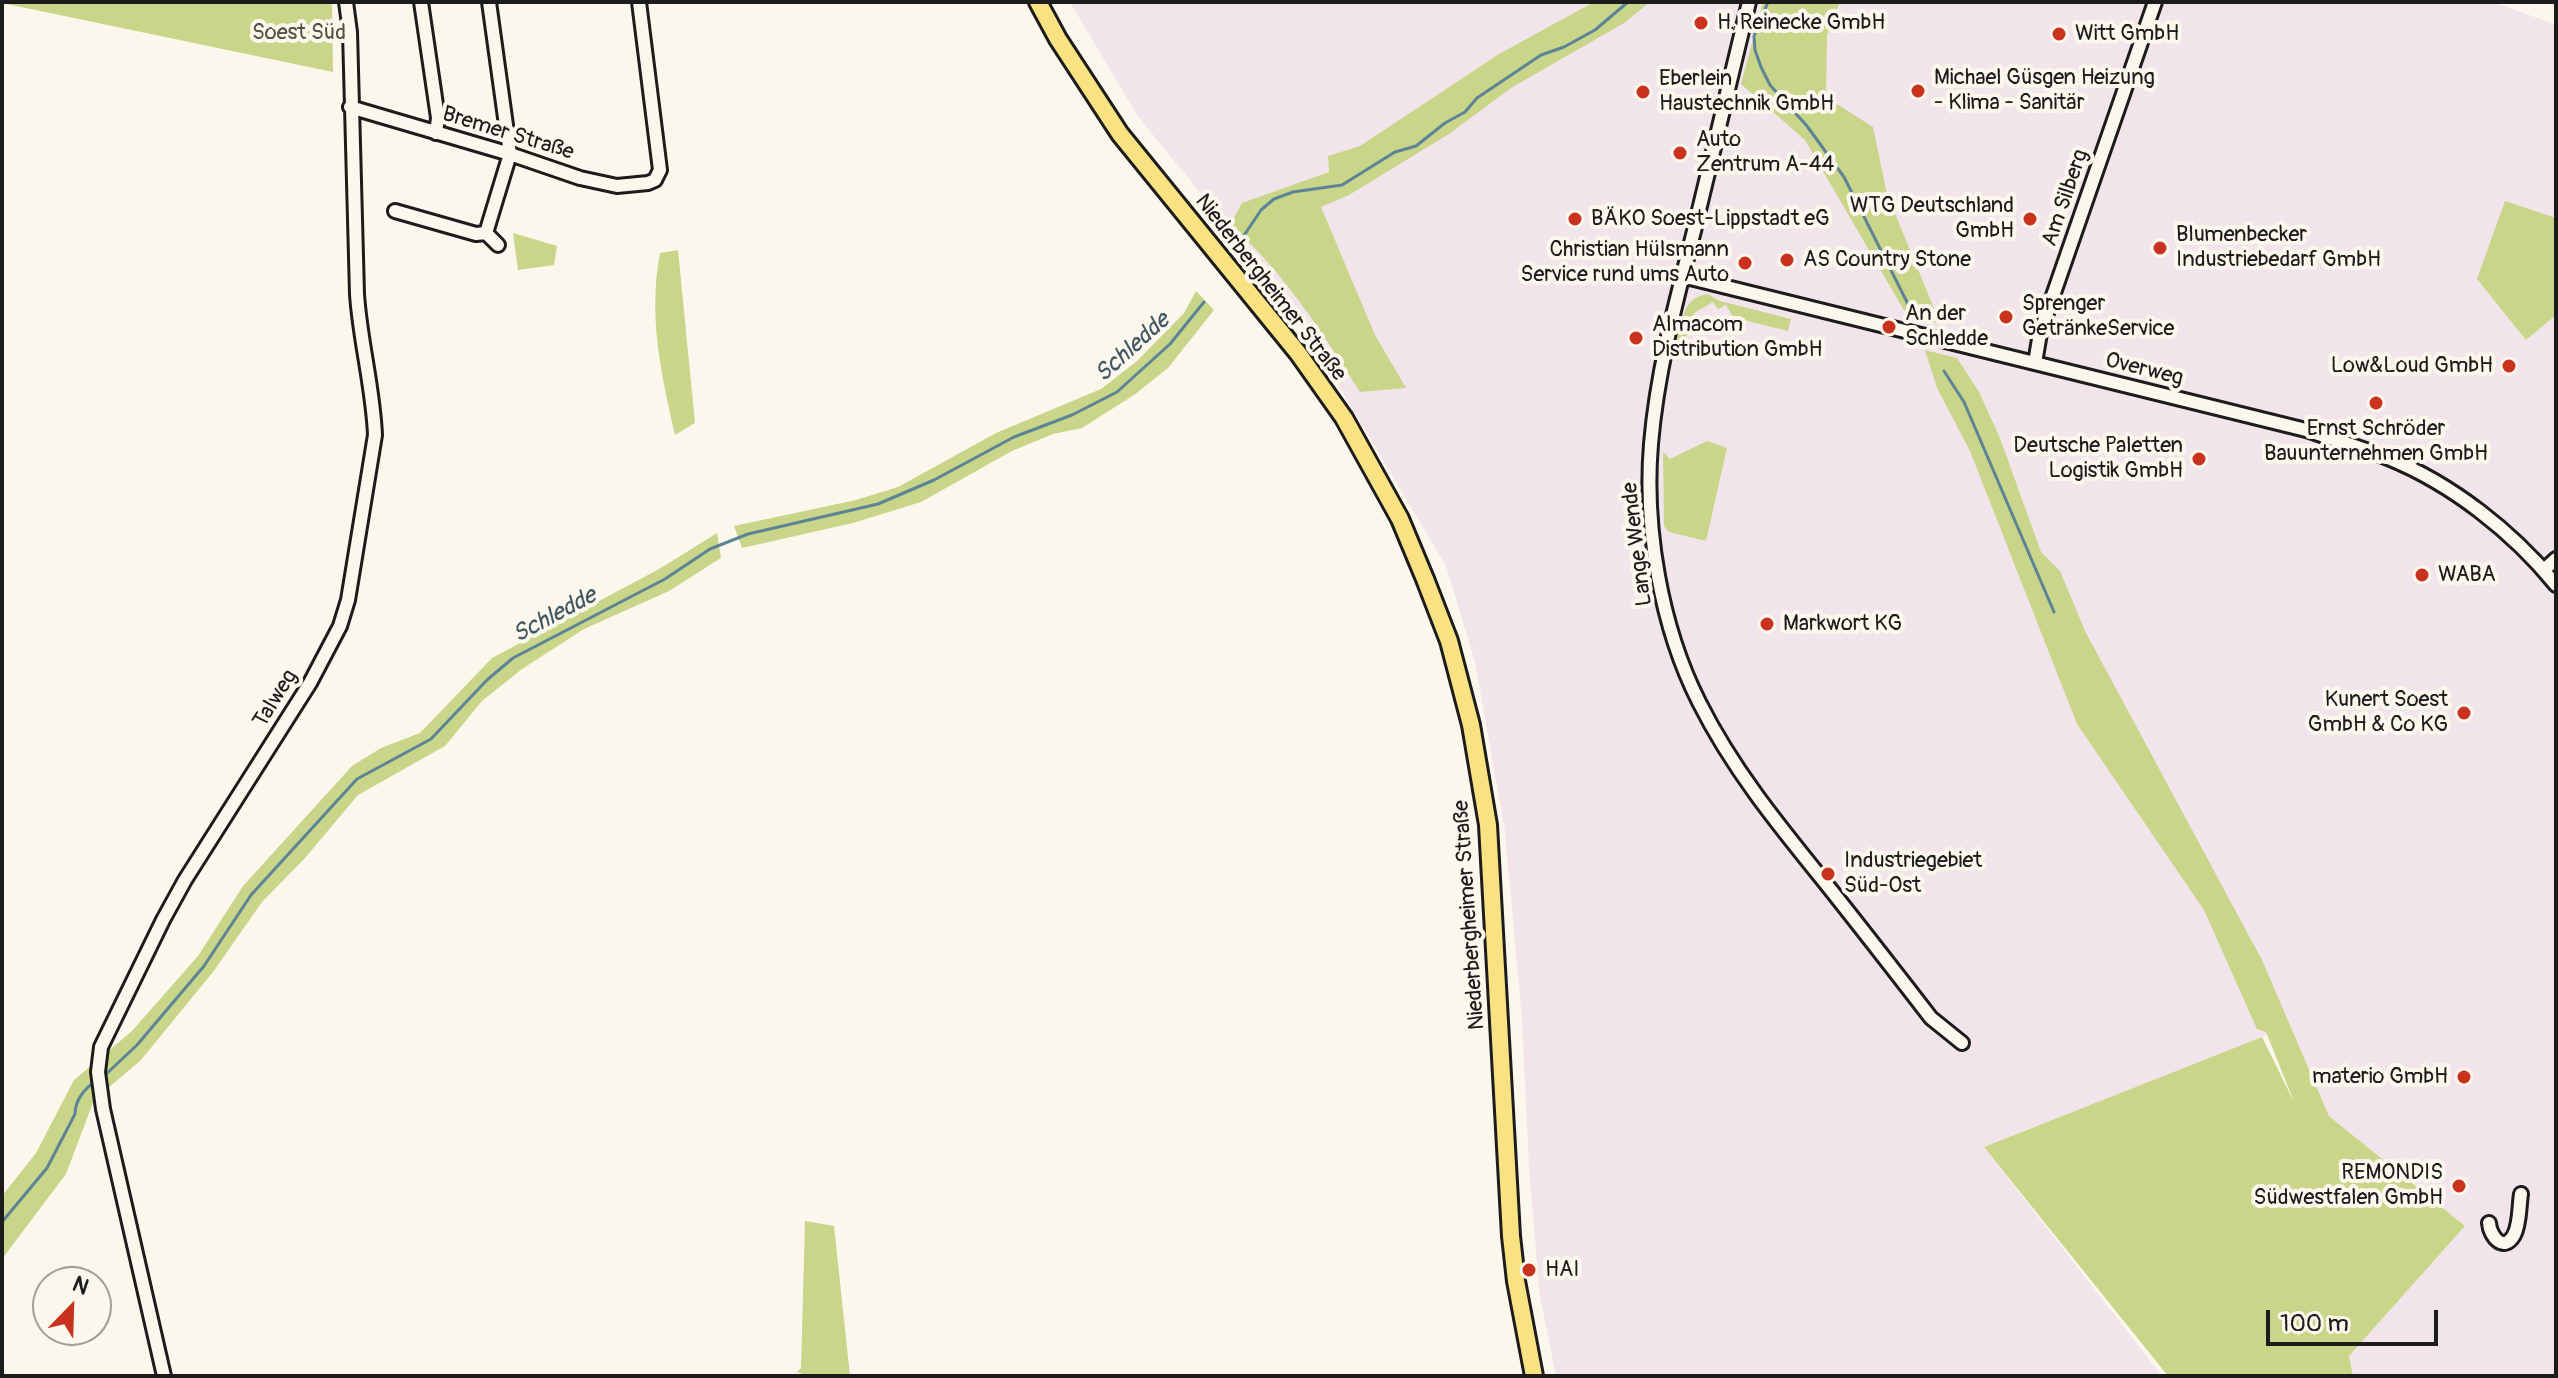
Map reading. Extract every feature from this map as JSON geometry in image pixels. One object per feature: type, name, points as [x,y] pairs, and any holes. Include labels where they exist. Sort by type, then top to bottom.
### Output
[{"type":"main road","name":"Niederbergheimer Straße","points":[[1038,2],[1058,39],[1120,134],[1298,353],[1344,418],[1400,519],[1449,641],[1471,725],[1488,825],[1511,1236],[1534,1376]]},
{"type":"street","name":"Talweg","points":[[164,1376],[119,1185],[98,1061],[105,1036],[163,920],[310,683],[340,626],[348,600],[375,435],[374,407],[359,327],[350,32],[346,2]]},
{"type":"street","points":[[421,2],[438,118],[436,133]]},
{"type":"street","points":[[486,233],[510,154],[489,2]]},
{"type":"street","name":"Bremer Straße","points":[[350,107],[580,178],[617,186],[648,183],[655,180],[660,170],[639,2]]},
{"type":"street","name":"Lange Wende","points":[[1749,2],[1682,276],[1657,394],[1649,493],[1664,607],[1699,702],[1735,765],[1775,822],[1931,1018],[1962,1043]]},
{"type":"street","name":"Am Silberg","points":[[2035,363],[2040,333],[2155,2]]},
{"type":"street","points":[[395,211],[476,234],[486,233]]},
{"type":"street","points":[[486,233],[498,245]]},
{"type":"street","name":"Overweg","points":[[1682,276],[2306,430],[2389,459],[2468,503],[2544,570],[2556,585]]},
{"type":"street","points":[[2544,570],[2556,559]]},
{"type":"street","points":[[2489,1223],[2491,1236],[2497,1241],[2511,1239],[2516,1231],[2521,1194]]},
{"type":"shaded area","points":[[1070,2],[2493,2],[2554,24],[2556,19],[2556,1376],[2353,1376],[2349,1356],[2465,1226],[2329,1116],[2290,1026],[1984,1147],[2162,1376],[1556,1376],[1540,1297],[1529,1168],[1522,1020],[1505,832],[1475,662],[1446,566],[1288,301],[1137,115]]},
{"type":"green space","name":"Soest Süd","points":[[2,2],[332,2],[333,72],[2,3]]},
{"type":"green space","points":[[1594,2],[1650,2],[1624,23],[1511,88],[1449,134],[1349,195],[1321,207],[1375,335],[1406,388],[1360,392],[1284,282],[1230,225],[1242,203],[1329,172],[1328,156],[1360,146],[1499,54]]},
{"type":"green space","points":[[1763,2],[1840,2],[1827,35],[1826,97],[1873,127],[1887,194],[1940,323],[1909,319],[1805,140],[1741,84]]},
{"type":"green space","points":[[2505,201],[2556,218],[2556,315],[2526,340],[2477,279]]},
{"type":"green space","points":[[513,233],[557,246],[554,265],[518,270]]},
{"type":"green space","points":[[678,250],[695,423],[675,435],[661,367],[655,299],[660,253]]},
{"type":"green space","points":[[1196,291],[1214,310],[1168,368],[1134,395],[1082,428],[1053,434],[1012,451],[921,502],[853,523],[742,548],[734,526],[856,500],[898,487],[996,433],[1101,389],[1137,361],[1184,313]]},
{"type":"green space","points":[[1708,294],[1720,301],[1791,319],[1788,331],[1743,320],[1740,328],[1726,305],[1718,309],[1713,302],[1694,313],[1698,322],[1691,321],[1683,350],[1677,341],[1685,311],[1693,300]]},
{"type":"green space","points":[[1925,350],[1957,358],[1979,392],[2000,438],[2041,552],[2060,571],[2085,631],[2262,960],[2329,1116],[2465,1226],[2349,1356],[2353,1376],[2168,1376],[1984,1147],[2262,1037],[2295,1104],[2266,1032],[2257,1029],[2204,910],[2077,724],[1970,451],[1937,388]]},
{"type":"green space","points":[[1707,441],[1727,448],[1706,541],[1669,532],[1664,526],[1663,452],[1670,459]]},
{"type":"green space","points":[[717,533],[721,558],[669,591],[584,629],[522,669],[482,701],[445,746],[358,795],[305,858],[262,902],[213,972],[141,1060],[94,1100],[66,1174],[2,1259],[2,1196],[36,1153],[74,1080],[132,1031],[198,956],[243,886],[352,766],[381,748],[420,733],[492,658],[661,568]]},
{"type":"green space","points":[[805,1221],[834,1226],[850,1376],[809,1376],[797,1372],[801,1368]]},
{"type":"waterway","name":"Schledde","points":[[1243,237],[1261,210],[1274,199],[1293,192],[1342,185],[1395,152],[1416,146],[1465,112],[1477,98],[1541,55],[1564,47],[1595,30],[1628,2]]},
{"type":"waterway","points":[[1768,2],[1754,36],[1761,67],[1770,85],[1807,126],[1844,177],[1910,308]]},
{"type":"waterway","name":"Schledde","points":[[103,1077],[137,1045],[204,966],[251,895],[357,779],[431,739],[487,680],[513,658],[665,579],[710,549],[748,534],[878,504],[934,480],[1014,437],[1072,415],[1117,392],[1170,344],[1204,302]]},
{"type":"waterway","points":[[1944,371],[1964,402],[2054,612]]},
{"type":"waterway","name":"Schledde","points":[[2,1222],[47,1168],[75,1114],[79,1099],[96,1081]]},
{"type":"place","name":"H. Reinecke GmbH","points":[[1701,23]]},
{"type":"place","name":"Witt GmbH","points":[[2059,34]]},
{"type":"place","name":"Michael Güsgen Heizung - Klima - Sanitär","points":[[1918,91]]},
{"type":"place","name":"Eberlein Haustechnik GmbH","points":[[1643,92]]},
{"type":"place","name":"Auto Zentrum A-44","points":[[1680,153]]},
{"type":"place","name":"BÄKO Soest-Lippstadt eG","points":[[1575,219]]},
{"type":"place","name":"WTG Deutschland GmbH","points":[[2030,219]]},
{"type":"place","name":"Blumenbecker Industriebedarf GmbH","points":[[2160,248]]},
{"type":"place","name":"AS Country Stone","points":[[1787,260]]},
{"type":"place","name":"Christian Hülsmann Service rund ums Auto","points":[[1745,263]]},
{"type":"place","name":"Sprenger GetränkeService","points":[[2006,317]]},
{"type":"place","name":"An der Schledde","points":[[1889,327]]},
{"type":"place","name":"Almacom Distribution GmbH","points":[[1636,338]]},
{"type":"place","name":"Low&Loud GmbH","points":[[2509,366]]},
{"type":"place","name":"Ernst Schröder Bauunternehmen GmbH","points":[[2376,403]]},
{"type":"place","name":"Deutsche Paletten Logistik GmbH","points":[[2199,459]]},
{"type":"place","name":"WABA","points":[[2422,575]]},
{"type":"place","name":"Markwort KG","points":[[1767,624]]},
{"type":"place","name":"Kunert Soest GmbH & Co KG","points":[[2464,713]]},
{"type":"place","name":"Industriegebiet Süd-Ost","points":[[1828,874]]},
{"type":"place","name":"materio GmbH","points":[[2464,1077]]},
{"type":"place","name":"REMONDIS Südwestfalen GmbH","points":[[2459,1186]]},
{"type":"place","name":"HAI","points":[[1529,1270]]}]
